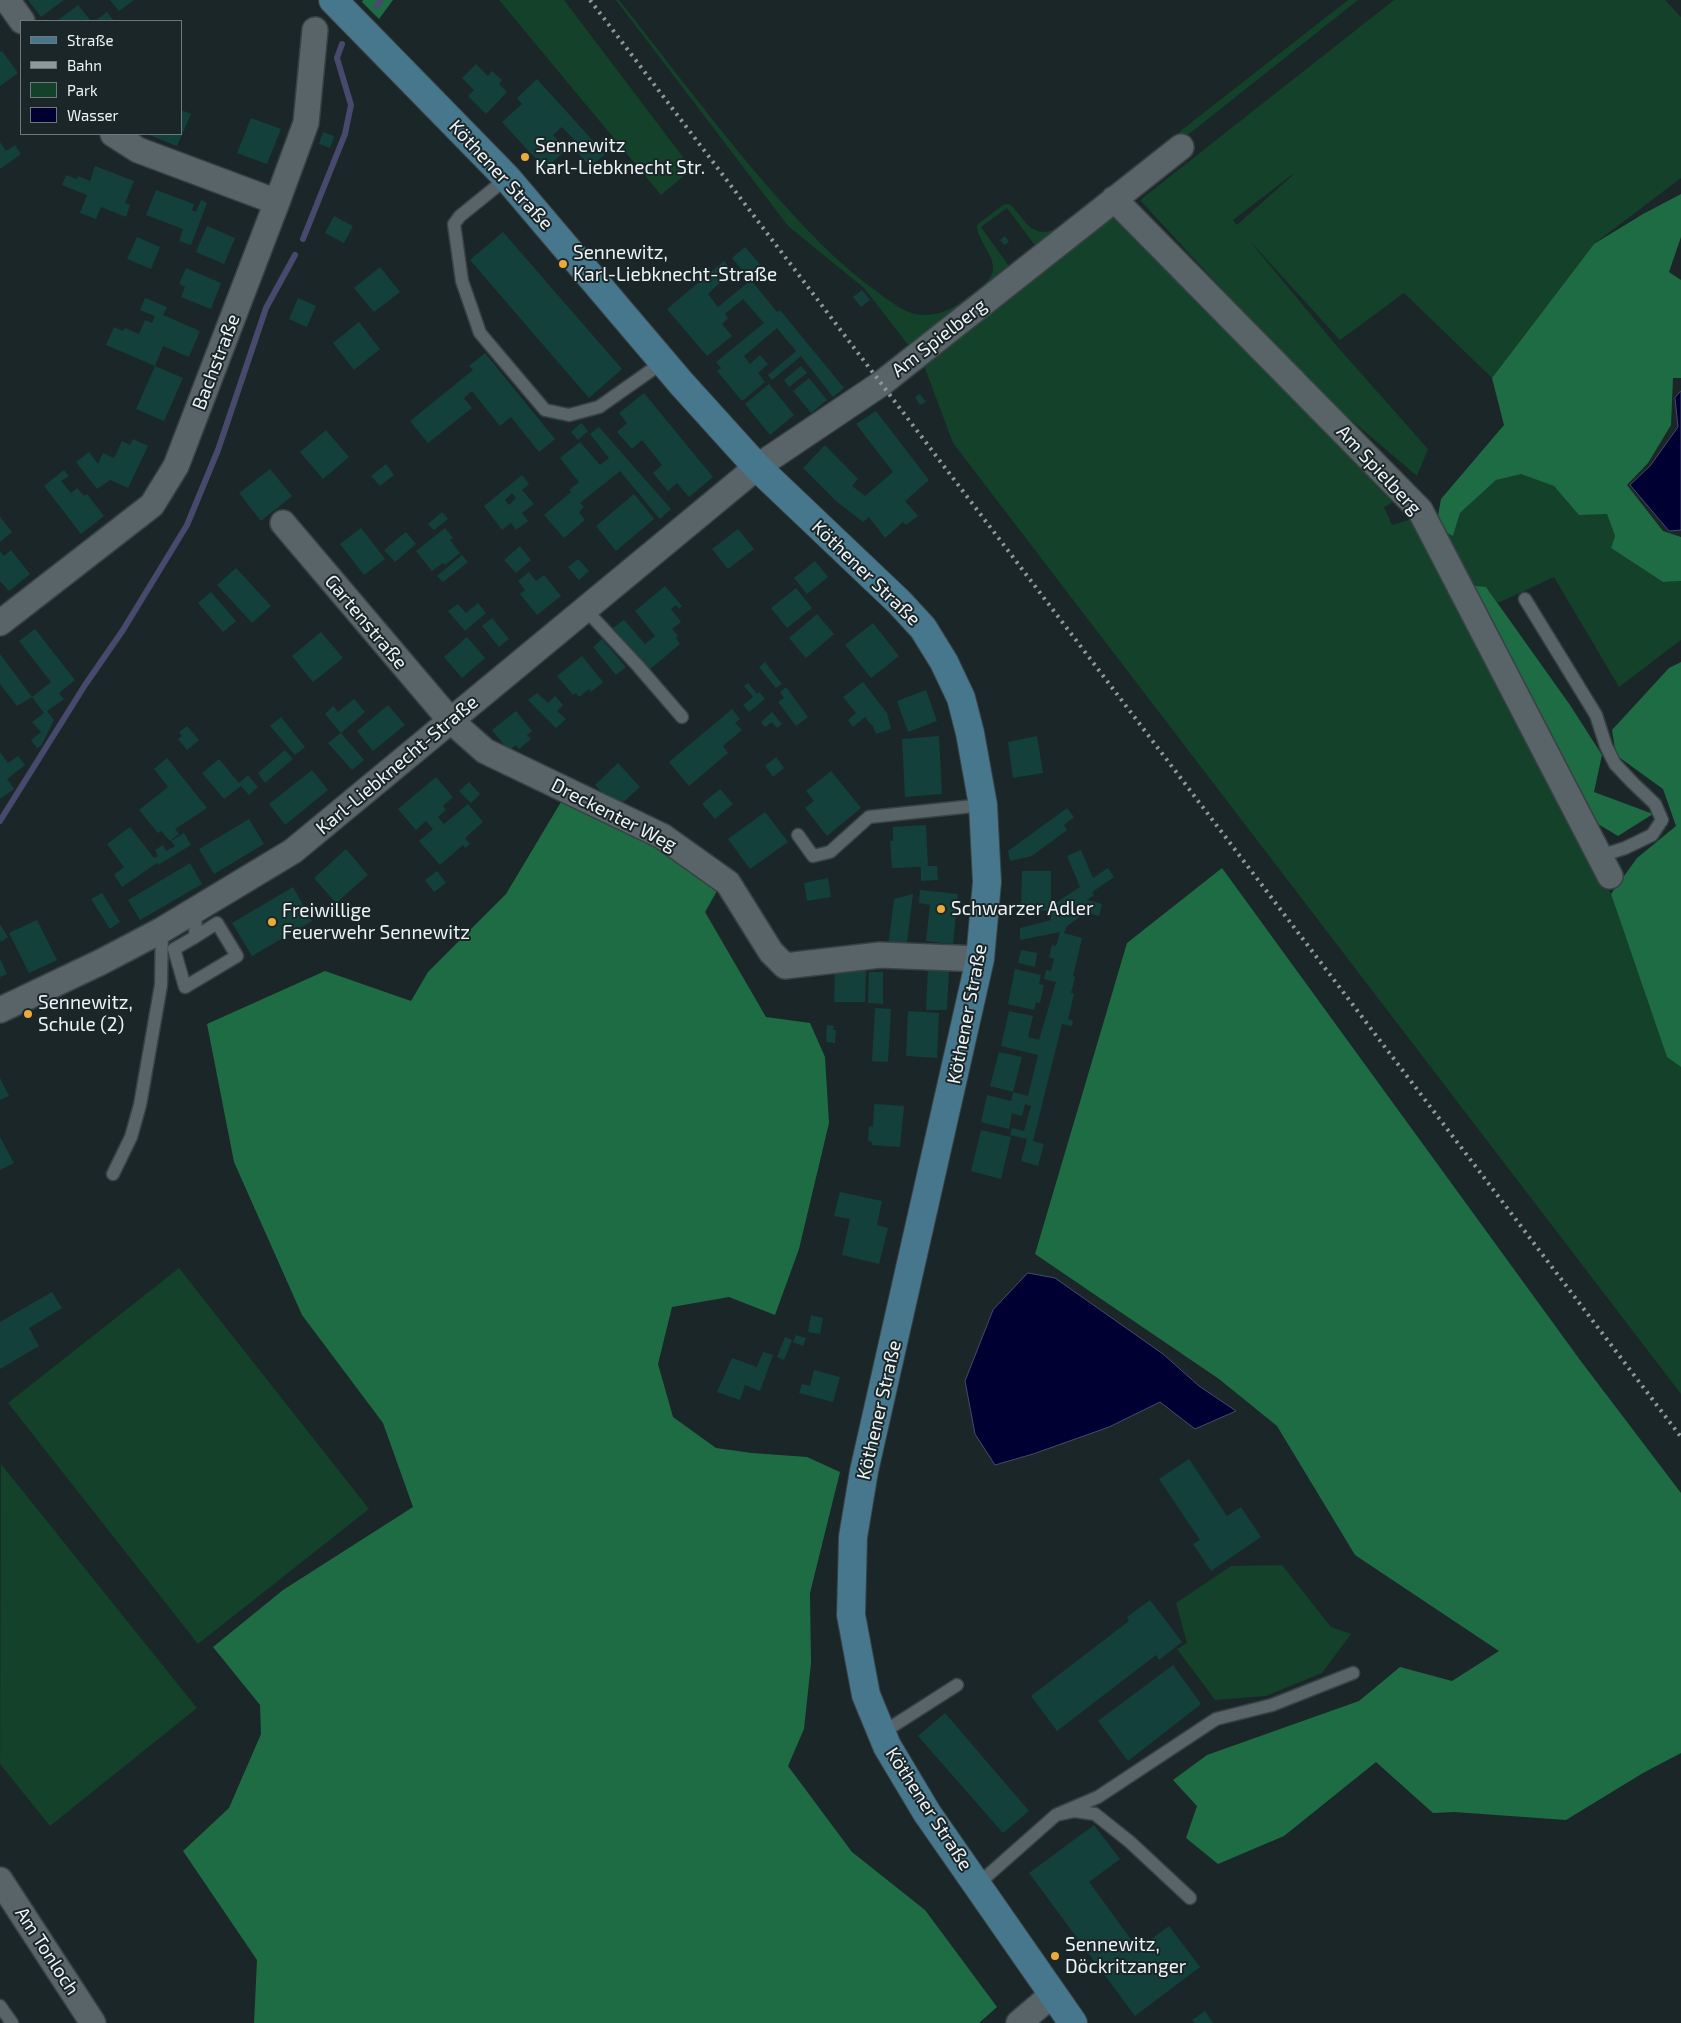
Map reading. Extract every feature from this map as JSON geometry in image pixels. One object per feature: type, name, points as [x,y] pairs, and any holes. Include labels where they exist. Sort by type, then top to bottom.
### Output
[{"type":"main road","name":"Köthener Straße","points":[[333,0],[507,178],[663,362],[757,467],[899,602],[923,628],[944,662],[961,698],[970,733],[983,804],[988,882],[980,959],[864,1471],[853,1537],[851,1615],[866,1695],[887,1746],[928,1813],[1073,2023]]},
{"type":"street","points":[[7,0],[21,20]]},
{"type":"street","name":"Bachstraße","points":[[0,623],[152,505],[176,466],[306,123],[315,30]]},
{"type":"street","points":[[115,135],[138,150],[277,202]]},
{"type":"street","name":"Am Spielberg","points":[[757,467],[882,383],[1181,147]]},
{"type":"street","name":"Am Spielberg","points":[[1114,199],[1420,510],[1605,866]]},
{"type":"street","name":"Karl-Liebknecht-Straße","points":[[0,1010],[101,962],[162,930],[293,851],[757,467]]},
{"type":"street","name":"Gartenstraße","points":[[283,523],[450,720]]},
{"type":"street","name":"Dreckenter Weg","points":[[450,720],[485,751],[662,836],[728,883],[771,952],[785,966],[880,955],[980,959]]},
{"type":"street","name":"Am Tonloch","points":[[0,1880],[93,2023]]},
{"type":"street","points":[[1019,2023],[1053,1994]]},
{"type":"lane","points":[[507,178],[460,216],[454,224],[462,281],[477,326],[480,333],[511,370],[545,410],[569,415],[599,407],[663,362]]},
{"type":"lane","points":[[1525,599],[1596,715],[1606,746],[1615,764],[1633,784],[1656,804],[1662,820],[1652,835],[1626,848],[1605,866]]},
{"type":"lane","points":[[585,609],[682,717]]},
{"type":"lane","points":[[798,835],[813,856],[830,852],[869,817],[983,804]]},
{"type":"lane","points":[[195,937],[196,910]]},
{"type":"lane","points":[[217,923],[237,956],[185,987],[174,949],[195,937],[217,923]]},
{"type":"lane","points":[[113,1174],[131,1137],[140,1105],[161,985],[162,930]]},
{"type":"lane","points":[[978,1884],[1056,1815],[1098,1797],[1216,1719],[1272,1705],[1354,1673]]},
{"type":"lane","points":[[882,1733],[957,1685]]},
{"type":"lane","points":[[1056,1815],[1075,1811],[1095,1814],[1130,1842],[1190,1898]]},
{"type":"lane","points":[[0,2006],[12,2023]]},
{"type":"green space","points":[[363,0],[393,0],[379,19],[362,2]]},
{"type":"green space","points":[[499,0],[564,0],[692,169],[661,195]]},
{"type":"green space","points":[[616,0],[619,0],[750,166],[822,244],[849,270],[894,304],[910,313],[927,315],[952,308],[980,288],[991,276],[993,265],[980,237],[977,225],[1003,205],[1008,204],[1012,206],[1026,223],[1035,230],[1041,232],[1055,229],[1348,0],[1358,0],[1040,252],[1007,208],[981,227],[1014,273],[913,351],[864,288],[788,226]]},
{"type":"green space","points":[[1394,0],[1665,0],[1681,17],[1681,178],[1594,244],[1492,378],[1404,293],[1340,340],[1249,240],[1335,344],[1428,449],[1417,476],[1310,385],[1140,200]],"holes":[[[1294,174],[1237,225],[1233,220]]]},
{"type":"green space","points":[[1681,194],[1681,237],[1669,272],[1681,280],[1681,378],[1673,378],[1671,425],[1648,463],[1627,485],[1663,531],[1681,537],[1681,581],[1663,582],[1611,548],[1615,536],[1607,514],[1579,515],[1554,486],[1521,474],[1496,480],[1460,513],[1453,536],[1436,527],[1441,499],[1504,425],[1492,378],[1594,244],[1643,214]]},
{"type":"green space","points":[[1120,218],[1399,499],[1384,507],[1392,525],[1419,517],[1611,894],[1667,1056],[1681,1067],[1681,1394],[953,443],[923,363],[1102,219]]},
{"type":"green space","points":[[1521,473],[1554,486],[1579,514],[1607,514],[1615,536],[1611,548],[1663,582],[1681,581],[1681,640],[1619,687],[1554,577],[1498,603],[1486,587],[1472,595],[1436,527],[1453,536],[1460,513],[1496,480]]},
{"type":"green space","points":[[1475,586],[1486,587],[1570,705],[1602,755],[1594,792],[1653,814],[1618,836],[1598,824],[1582,809],[1472,595]]},
{"type":"green space","points":[[1681,662],[1681,1067],[1667,1057],[1611,894],[1637,858],[1676,826],[1663,789],[1616,755],[1612,730],[1669,668]]},
{"type":"green space","points":[[564,797],[652,838],[721,884],[705,912],[766,1017],[810,1023],[825,1057],[829,1123],[799,1249],[775,1315],[729,1297],[672,1307],[658,1364],[673,1417],[716,1448],[807,1457],[840,1472],[810,1593],[811,1663],[804,1729],[788,1766],[852,1852],[925,1910],[997,2007],[979,2023],[254,2023],[257,1960],[183,1851],[229,1808],[261,1734],[260,1705],[213,1647],[283,1590],[413,1507],[383,1423],[302,1315],[234,1162],[207,1024],[325,971],[411,1001],[428,972],[506,894]]},
{"type":"green space","points":[[1222,868],[1580,1360],[1681,1493],[1681,1753],[1643,1773],[1566,1820],[1454,1812],[1433,1813],[1376,1762],[1284,1836],[1218,1864],[1186,1838],[1197,1806],[1173,1780],[1207,1755],[1359,1701],[1400,1667],[1452,1681],[1499,1651],[1355,1555],[1277,1426],[1219,1379],[1035,1254],[1127,943]]},
{"type":"green space","points":[[179,1268],[369,1509],[198,1644],[8,1403]]},
{"type":"green space","points":[[1,1464],[197,1708],[50,1826],[0,1764]]},
{"type":"green space","points":[[1282,1565],[1331,1627],[1351,1634],[1322,1673],[1266,1696],[1215,1700],[1177,1649],[1187,1643],[1176,1603],[1231,1566]]},
{"type":"water","points":[[1681,391],[1681,530],[1669,531],[1630,485],[1650,466],[1678,427],[1675,398]]},
{"type":"water","points":[[1028,1273],[1055,1278],[1163,1354],[1199,1386],[1236,1411],[1195,1429],[1160,1402],[1109,1427],[1033,1454],[995,1465],[975,1434],[965,1381],[993,1310]]},
{"type":"building","points":[[28,0],[64,0],[41,17]]},
{"type":"building","points":[[110,0],[134,0],[119,11]]},
{"type":"building","points":[[78,5],[90,20],[58,20]]},
{"type":"building","points":[[107,12],[113,20],[96,20]]},
{"type":"building","points":[[2,51],[18,73],[0,86],[0,52]]},
{"type":"building","points":[[476,64],[488,76],[492,71],[502,80],[499,84],[507,92],[486,114],[468,96],[474,90],[462,78]]},
{"type":"building","points":[[537,79],[605,154],[591,167],[572,147],[577,143],[562,127],[553,135],[566,150],[545,169],[502,122],[522,104],[517,98]]},
{"type":"building","points":[[182,110],[191,114],[182,135]]},
{"type":"building","points":[[251,118],[281,129],[267,164],[237,153]]},
{"type":"building","points":[[323,132],[334,136],[330,148],[319,144]]},
{"type":"building","points":[[150,135],[182,135],[177,146]]},
{"type":"building","points":[[0,142],[6,151],[15,145],[21,154],[0,169]]},
{"type":"building","points":[[95,166],[134,181],[125,203],[130,205],[126,217],[101,207],[96,219],[80,213],[87,195],[62,185],[66,175],[77,179],[78,176],[90,181]]},
{"type":"building","points":[[156,190],[194,204],[192,210],[196,212],[201,200],[207,203],[191,245],[179,241],[183,229],[146,215]]},
{"type":"building","points":[[334,216],[353,226],[344,243],[325,233]]},
{"type":"building","points":[[207,226],[235,238],[224,264],[196,252]]},
{"type":"building","points":[[503,232],[622,369],[589,398],[470,260]]},
{"type":"building","points":[[1005,236],[1009,242],[1004,245],[1000,240]]},
{"type":"building","points":[[137,237],[160,247],[151,269],[127,259]]},
{"type":"building","points":[[745,247],[764,269],[751,280],[732,258]]},
{"type":"building","points":[[724,261],[732,271],[708,294],[718,307],[751,280],[777,312],[780,310],[844,388],[833,397],[801,356],[772,380],[768,375],[796,351],[777,328],[744,356],[750,364],[760,355],[768,364],[758,373],[765,382],[742,401],[717,371],[721,368],[716,362],[764,323],[743,299],[725,314],[728,318],[722,324],[732,336],[707,356],[667,309]]},
{"type":"building","points":[[380,267],[400,292],[374,312],[354,288]]},
{"type":"building","points":[[186,268],[221,283],[211,309],[181,297],[185,287],[179,284]]},
{"type":"building","points":[[862,290],[870,300],[861,307],[853,297]]},
{"type":"building","points":[[145,298],[167,307],[163,315],[200,331],[189,357],[163,346],[155,366],[106,345],[114,327],[123,331],[125,328],[139,334],[145,320],[152,323],[155,316],[140,310]]},
{"type":"building","points":[[298,298],[316,306],[307,327],[289,319]]},
{"type":"building","points":[[359,322],[380,349],[354,370],[333,343]]},
{"type":"building","points":[[485,353],[555,439],[539,452],[511,417],[500,426],[472,391],[464,398],[472,408],[428,443],[410,421],[473,370],[469,366]]},
{"type":"building","points":[[155,366],[183,378],[164,421],[136,409]]},
{"type":"building","points":[[801,366],[807,373],[789,387],[784,380]]},
{"type":"building","points":[[809,378],[827,400],[811,413],[793,391]]},
{"type":"building","points":[[769,384],[794,415],[770,435],[745,404]]},
{"type":"building","points":[[644,393],[713,477],[689,497],[677,483],[668,491],[653,473],[662,465],[642,440],[632,449],[617,432],[627,423],[619,413]]},
{"type":"building","points":[[920,394],[926,402],[920,405],[915,397]]},
{"type":"building","points":[[876,411],[929,480],[905,501],[918,516],[906,525],[903,522],[885,538],[869,517],[863,522],[836,501],[803,468],[825,445],[858,479],[852,486],[865,496],[893,472],[856,424]]},
{"type":"building","points":[[581,423],[588,431],[578,440],[571,432]]},
{"type":"building","points":[[599,427],[671,509],[660,519],[620,471],[580,503],[584,507],[579,512],[585,520],[564,538],[544,515],[571,492],[569,490],[579,482],[560,458],[580,442],[600,465],[609,458],[590,434]]},
{"type":"building","points":[[326,430],[349,457],[323,479],[300,452]]},
{"type":"building","points":[[133,439],[148,446],[128,488],[110,480],[97,489],[76,462],[89,452],[98,464],[103,453],[114,458],[122,441],[130,445]]},
{"type":"building","points":[[386,464],[394,475],[380,486],[371,476]]},
{"type":"building","points":[[270,469],[292,496],[261,521],[239,493]]},
{"type":"building","points":[[64,470],[69,476],[61,481],[71,493],[77,488],[84,496],[87,494],[104,516],[81,534],[44,486]]},
{"type":"building","points":[[522,475],[529,484],[522,490],[534,504],[522,513],[528,521],[516,530],[511,523],[502,530],[484,506]],"holes":[[[512,493],[516,498],[509,505],[505,500]]]},
{"type":"building","points":[[634,494],[654,519],[616,551],[596,526]]},
{"type":"building","points":[[442,512],[448,519],[434,530],[428,524]]},
{"type":"building","points":[[0,517],[12,532],[0,542]]},
{"type":"building","points":[[361,528],[385,559],[364,575],[340,544]]},
{"type":"building","points":[[445,528],[453,538],[450,540],[460,553],[445,565],[443,563],[432,571],[416,551]]},
{"type":"building","points":[[738,529],[754,549],[728,569],[712,549]]},
{"type":"building","points":[[406,532],[416,544],[395,562],[384,550]]},
{"type":"building","points":[[520,546],[531,560],[516,573],[504,560]]},
{"type":"building","points":[[11,550],[30,574],[9,591],[0,581],[0,551],[4,556]]},
{"type":"building","points":[[462,555],[468,562],[443,582],[437,576]]},
{"type":"building","points":[[578,559],[589,571],[579,580],[568,567]]},
{"type":"building","points":[[815,561],[828,577],[807,594],[794,578]]},
{"type":"building","points":[[236,568],[271,606],[252,623],[217,585]]},
{"type":"building","points":[[529,572],[536,581],[544,575],[561,596],[537,615],[520,594],[525,590],[518,581]]},
{"type":"building","points":[[665,586],[682,606],[679,609],[676,605],[671,609],[681,622],[672,629],[678,636],[676,638],[680,644],[649,670],[613,628],[624,620],[645,644],[655,636],[635,611]]},
{"type":"building","points":[[796,588],[812,608],[787,628],[771,608]]},
{"type":"building","points":[[211,592],[236,621],[223,632],[198,603]]},
{"type":"building","points":[[478,603],[486,613],[465,631],[448,611],[458,604],[466,613]]},
{"type":"building","points":[[817,614],[834,634],[806,658],[789,638]]},
{"type":"building","points":[[492,618],[509,639],[499,647],[482,626]]},
{"type":"building","points":[[873,623],[899,656],[871,678],[845,645]]},
{"type":"building","points":[[35,629],[75,680],[59,693],[64,699],[47,711],[54,720],[41,746],[37,748],[31,740],[41,732],[32,722],[44,713],[32,697],[51,682],[19,641]]},
{"type":"building","points":[[321,632],[343,658],[313,682],[292,656]]},
{"type":"building","points":[[467,637],[485,658],[462,678],[444,657]]},
{"type":"building","points":[[602,639],[626,667],[616,675],[593,647]]},
{"type":"building","points":[[0,654],[32,697],[17,706],[0,684]]},
{"type":"building","points":[[582,656],[603,682],[591,692],[589,689],[579,697],[576,693],[573,695],[557,676]]},
{"type":"building","points":[[765,662],[782,684],[776,688],[759,667]]},
{"type":"building","points":[[863,682],[887,713],[891,729],[876,734],[872,724],[865,717],[853,727],[848,720],[856,713],[843,697]]},
{"type":"building","points":[[748,683],[757,694],[759,692],[765,699],[749,712],[743,705],[753,697],[744,686]]},
{"type":"building","points":[[786,687],[808,717],[796,726],[778,702],[784,698],[780,692]]},
{"type":"building","points":[[926,690],[937,721],[908,732],[897,701]]},
{"type":"building","points":[[537,693],[548,703],[555,696],[563,705],[557,711],[566,719],[556,728],[528,700]]},
{"type":"building","points":[[354,699],[365,712],[341,733],[325,714],[333,706],[338,712]]},
{"type":"building","points":[[388,705],[405,725],[373,751],[357,731]]},
{"type":"building","points":[[732,709],[740,719],[735,723],[742,730],[723,746],[728,753],[689,786],[669,762]]},
{"type":"building","points":[[516,711],[532,731],[527,735],[531,739],[519,749],[516,745],[509,751],[492,730]]},
{"type":"building","points":[[772,712],[782,724],[777,728],[772,722],[765,727],[761,722]]},
{"type":"building","points":[[281,717],[305,747],[295,755],[270,726]]},
{"type":"building","points":[[187,726],[199,740],[187,750],[178,739],[182,736],[179,732]]},
{"type":"building","points":[[341,733],[364,760],[352,770],[328,743]]},
{"type":"building","points":[[939,736],[942,794],[905,797],[902,739]]},
{"type":"building","points":[[1037,736],[1043,773],[1013,778],[1008,742]]},
{"type":"building","points":[[285,750],[293,759],[265,783],[258,773]]},
{"type":"building","points":[[0,752],[8,763],[18,756],[25,765],[7,779],[14,789],[0,799]]},
{"type":"building","points":[[776,757],[784,768],[773,777],[765,766]]},
{"type":"building","points":[[167,758],[207,808],[175,829],[179,834],[170,841],[161,831],[158,833],[139,810],[168,787],[154,769]]},
{"type":"building","points":[[219,759],[239,783],[248,775],[258,787],[249,795],[241,786],[224,799],[202,773]]},
{"type":"building","points":[[618,763],[640,787],[617,808],[595,785]]},
{"type":"building","points":[[312,770],[328,790],[285,825],[269,804]]},
{"type":"building","points":[[831,771],[861,808],[827,836],[805,808],[814,801],[806,791]]},
{"type":"building","points":[[436,777],[453,797],[443,806],[446,810],[438,817],[444,824],[468,804],[483,822],[465,838],[470,844],[465,848],[463,845],[440,865],[419,841],[433,829],[426,821],[416,830],[398,809]]},
{"type":"building","points":[[469,782],[480,794],[471,803],[459,791]]},
{"type":"building","points":[[720,789],[733,804],[715,819],[702,804]]},
{"type":"building","points":[[1067,808],[1074,817],[1064,825],[1067,830],[1032,856],[1010,861],[1008,851]]},
{"type":"building","points":[[765,812],[788,842],[750,869],[728,839]]},
{"type":"building","points":[[249,819],[264,844],[214,874],[199,849]]},
{"type":"building","points":[[926,825],[928,866],[937,866],[938,880],[921,881],[921,867],[892,868],[890,841],[893,841],[893,827]]},
{"type":"building","points":[[130,827],[154,858],[158,856],[155,850],[163,845],[166,851],[175,846],[171,841],[184,833],[191,845],[158,865],[157,863],[122,887],[114,875],[124,867],[107,844]]},
{"type":"building","points":[[346,849],[368,875],[336,903],[314,878]]},
{"type":"building","points":[[1081,850],[1093,878],[1108,868],[1114,877],[1092,892],[1094,895],[1087,900],[1102,904],[1099,916],[1087,912],[1067,926],[1064,933],[1082,938],[1073,976],[1075,977],[1071,993],[1074,994],[1068,1019],[1073,1021],[1072,1026],[1062,1024],[1033,1141],[1044,1144],[1038,1166],[1021,1161],[1027,1139],[1010,1135],[1012,1128],[1024,1131],[1031,1106],[1025,1104],[1022,1116],[1012,1113],[1009,1129],[981,1122],[987,1095],[1011,1101],[1013,1092],[1028,1096],[1038,1055],[1001,1046],[1009,1011],[1033,1016],[1028,1037],[1039,1040],[1056,982],[1044,979],[1046,970],[1051,971],[1054,959],[1049,957],[1052,945],[1056,946],[1060,932],[1020,940],[1020,928],[1051,920],[1051,911],[1021,910],[1022,871],[1051,871],[1051,906],[1080,887],[1067,856]]},
{"type":"building","points":[[190,863],[202,884],[140,920],[128,900]]},
{"type":"building","points":[[437,871],[446,883],[434,892],[425,880]]},
{"type":"building","points":[[828,878],[831,897],[807,901],[804,883]]},
{"type":"building","name":"Freiwillige Feuerwehr Sennewitz","points":[[293,887],[312,921],[252,956],[232,923]]},
{"type":"building","points":[[920,890],[958,894],[953,944],[926,941],[930,905],[919,903]]},
{"type":"building","points":[[102,893],[120,922],[110,929],[91,899]]},
{"type":"building","points":[[913,894],[906,950],[888,948],[894,899]]},
{"type":"building","points":[[37,920],[57,960],[29,973],[9,933]]},
{"type":"building","points":[[0,924],[8,937],[1,942],[0,940]]},
{"type":"building","points":[[1021,950],[1037,953],[1035,967],[1018,963]]},
{"type":"building","points":[[0,959],[7,974],[0,977]]},
{"type":"building","points":[[928,967],[949,968],[947,1010],[926,1010]]},
{"type":"building","points":[[1015,969],[1041,975],[1039,984],[1044,985],[1040,1003],[1036,1002],[1034,1010],[1008,1004]]},
{"type":"building","points":[[835,971],[866,971],[865,1002],[834,1002]]},
{"type":"building","points":[[869,972],[883,972],[883,1004],[868,1003]]},
{"type":"building","points":[[875,1008],[891,1009],[888,1062],[872,1061]]},
{"type":"building","points":[[908,1011],[939,1013],[937,1058],[906,1056]]},
{"type":"building","points":[[827,1025],[834,1026],[833,1030],[836,1030],[835,1043],[826,1042]]},
{"type":"building","points":[[999,1052],[1022,1057],[1013,1092],[990,1086]]},
{"type":"building","points":[[0,1078],[9,1096],[0,1100]]},
{"type":"building","points":[[874,1104],[904,1106],[900,1147],[872,1145],[872,1142],[868,1141],[869,1126],[873,1127]]},
{"type":"building","points":[[981,1130],[1011,1137],[1001,1179],[971,1171]]},
{"type":"building","points":[[0,1137],[14,1163],[0,1170]]},
{"type":"building","points":[[840,1192],[882,1201],[877,1225],[888,1228],[879,1264],[842,1255],[850,1219],[834,1216]]},
{"type":"building","points":[[52,1292],[62,1308],[29,1328],[39,1346],[0,1369],[0,1322]]},
{"type":"building","points":[[811,1315],[823,1318],[820,1334],[808,1332]]},
{"type":"building","points":[[796,1335],[806,1338],[803,1346],[793,1342]]},
{"type":"building","points":[[785,1337],[792,1340],[784,1360],[777,1357]]},
{"type":"building","points":[[763,1352],[773,1355],[760,1391],[745,1385],[740,1400],[717,1392],[732,1358],[757,1367]]},
{"type":"building","points":[[814,1370],[840,1377],[833,1402],[799,1393],[802,1384],[810,1386]]},
{"type":"building","points":[[1189,1459],[1227,1516],[1241,1507],[1261,1537],[1211,1571],[1193,1544],[1200,1540],[1159,1479]]},
{"type":"building","points":[[1150,1600],[1182,1642],[1159,1660],[1156,1655],[1057,1731],[1031,1696],[1129,1621],[1127,1617]]},
{"type":"building","points":[[1173,1665],[1201,1704],[1128,1761],[1098,1721]]},
{"type":"building","points":[[945,1713],[1029,1811],[1003,1833],[918,1736]]},
{"type":"building","points":[[1094,1825],[1120,1859],[1089,1882],[1138,1949],[1169,1926],[1200,1967],[1135,2016],[1029,1873]]},
{"type":"building","points":[[1205,2011],[1213,2023],[1194,2023],[1192,2020]]},
{"type":"waterway","points":[[377,6],[381,0]]},
{"type":"waterway","points":[[303,239],[345,134],[351,105],[337,58],[342,44]]},
{"type":"waterway","points":[[0,821],[85,685],[123,630],[187,525],[218,450],[266,308],[295,255]]},
{"type":"railway","points":[[590,0],[1681,1437]]},
{"type":"place","name":"Sennewitz Karl-Liebknecht Str.","points":[[525,157]]},
{"type":"place","name":"Sennewitz, Karl-Liebknecht-Straße","points":[[563,264]]},
{"type":"place","name":"Schwarzer Adler","points":[[941,909]]},
{"type":"place","name":"Freiwillige Feuerwehr Sennewitz","points":[[272,922]]},
{"type":"place","name":"Sennewitz, Schule (2)","points":[[28,1014]]},
{"type":"place","name":"Sennewitz, Döckritzanger","points":[[1055,1956]]}]
